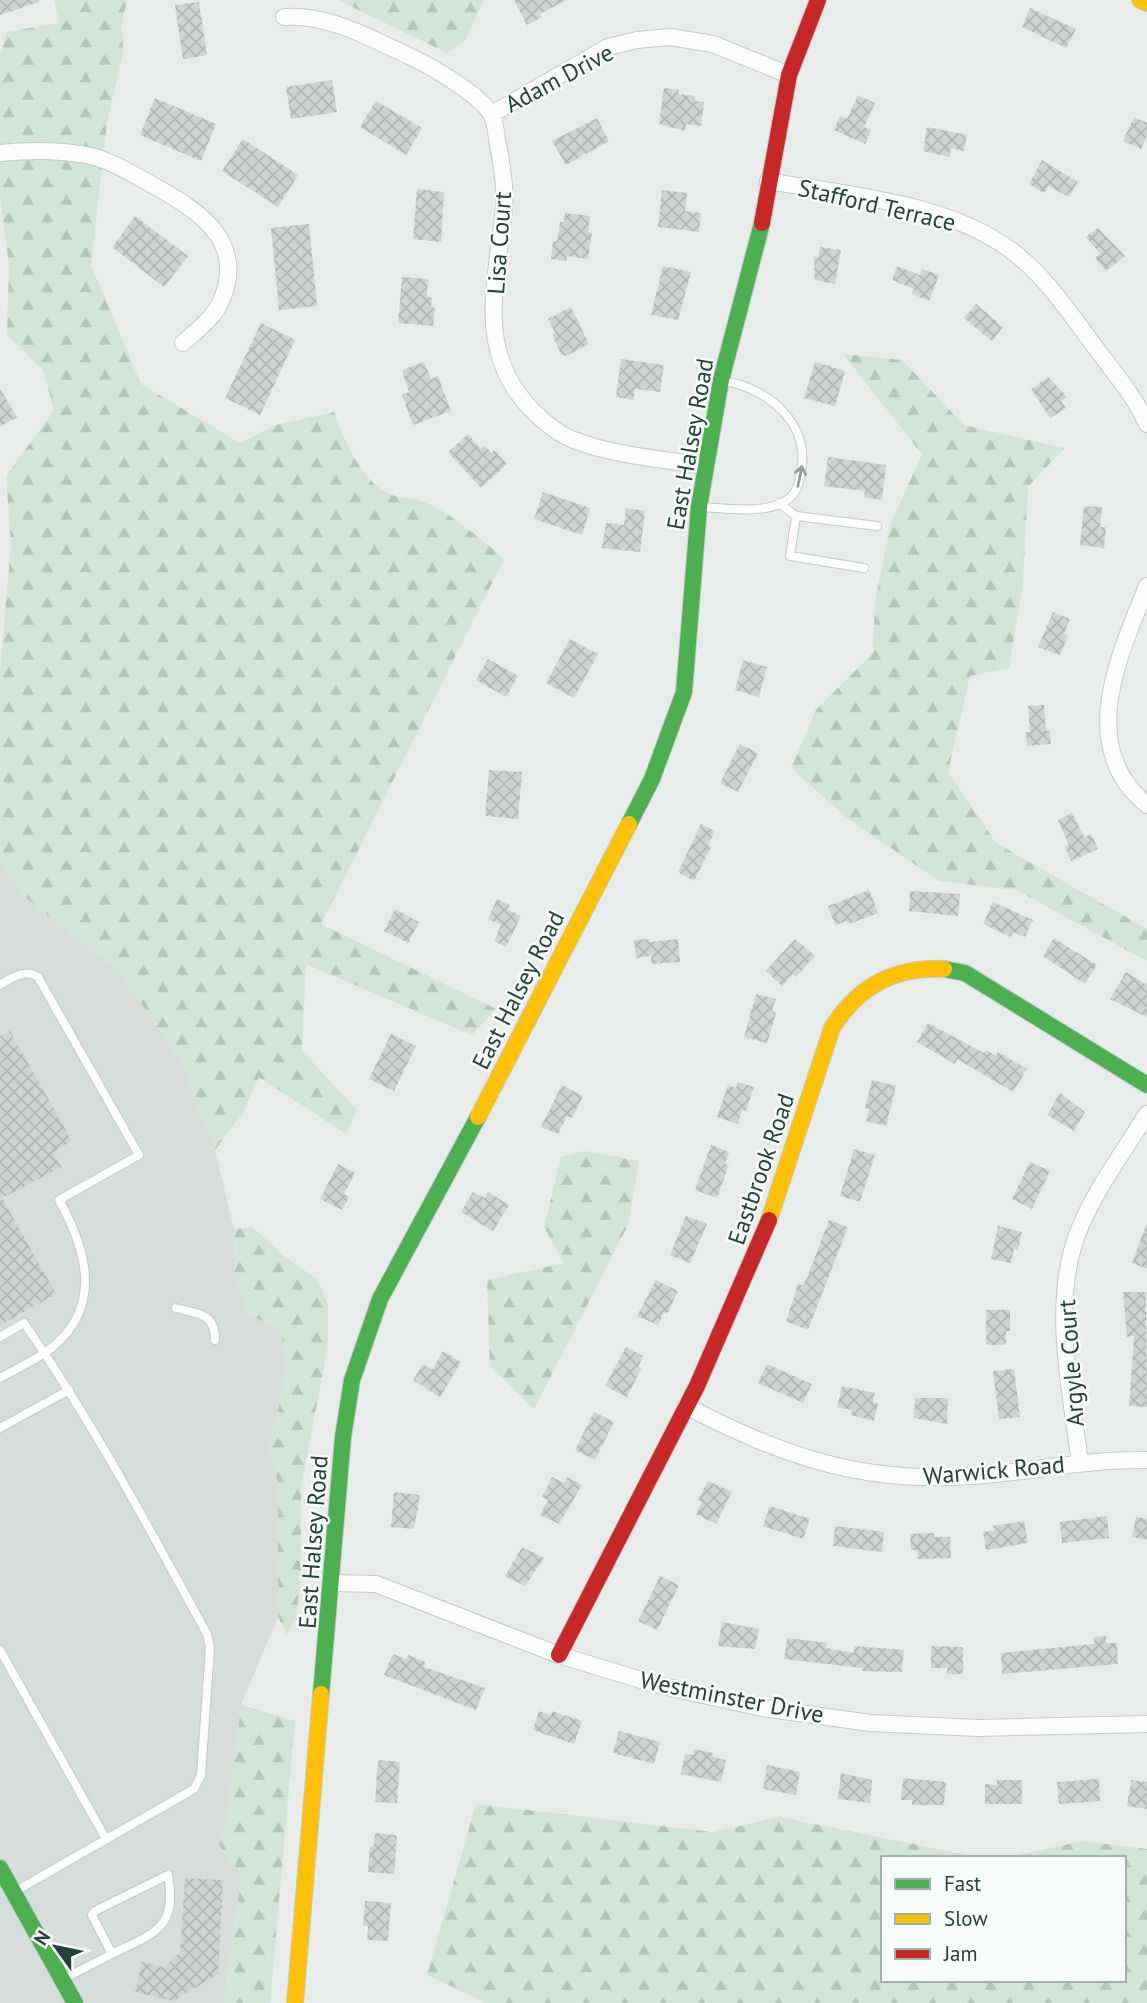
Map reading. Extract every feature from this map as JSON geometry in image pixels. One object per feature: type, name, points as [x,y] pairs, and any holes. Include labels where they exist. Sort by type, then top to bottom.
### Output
[{"type":"street","name":"East Halsey Road","points":[[295,2003],[333,1583],[343,1437],[352,1380],[365,1336],[394,1269],[508,1062],[652,779],[674,724],[684,692],[699,507],[721,380],[757,250],[789,75],[818,0]]},
{"type":"street","points":[[1140,0],[1147,3]]},
{"type":"street","points":[[284,17],[303,16],[335,23],[424,63],[454,81],[492,114]]},
{"type":"street","name":"Adam Drive","points":[[492,114],[608,47],[637,40],[670,37],[713,44],[789,75]]},
{"type":"street","name":"Lisa Court","points":[[492,114],[502,163],[505,206],[495,271],[495,342],[505,376],[545,423],[573,440],[705,466]]},
{"type":"street","points":[[0,153],[61,152],[93,157],[151,184],[186,204],[212,224],[224,248],[230,273],[222,302],[183,343]]},
{"type":"street","name":"Stafford Terrace","points":[[768,181],[928,212],[988,235],[1012,251],[1046,283],[1133,398],[1147,424]]},
{"type":"street","points":[[1147,586],[1115,667],[1108,713],[1113,752],[1121,772],[1147,805]]},
{"type":"street","name":"Eastbrook Road","points":[[559,1655],[686,1406],[747,1276],[779,1195],[832,1028],[847,1003],[882,978],[912,968],[934,967],[965,973],[1147,1085]]},
{"type":"street","name":"Argyle Court","points":[[1080,1464],[1065,1308],[1071,1255],[1090,1205],[1147,1114]]},
{"type":"street","name":"Warwick Road","points":[[686,1406],[783,1452],[856,1472],[942,1478],[1147,1460]]},
{"type":"street","name":"Westminster Drive","points":[[333,1583],[376,1584],[559,1655],[654,1685],[762,1708],[870,1723],[978,1728],[1147,1724]]},
{"type":"street","points":[[0,1868],[75,2003]]},
{"type":"lane","points":[[699,507],[747,508],[786,501],[798,488],[803,463],[800,440],[792,422],[778,405],[760,392],[721,380]]},
{"type":"lane","points":[[779,503],[796,516],[877,526]]},
{"type":"lane","points":[[796,516],[790,556],[864,568]]},
{"type":"lane","points":[[0,985],[23,974],[33,973],[37,977],[139,1155],[59,1200],[81,1244],[85,1287],[80,1310],[71,1325],[44,1353],[0,1378]]},
{"type":"lane","points":[[176,1308],[209,1319],[215,1327],[215,1340]]},
{"type":"lane","points":[[0,1337],[24,1323],[118,1470],[207,1634],[210,1647],[201,1775],[194,1789],[13,1892]]},
{"type":"lane","points":[[0,1428],[69,1390]]},
{"type":"lane","points":[[0,1650],[106,1839]]},
{"type":"lane","points":[[62,1980],[158,1931],[169,1918],[171,1892],[168,1875],[95,1911],[92,1920],[112,1954]]},
{"type":"shaded area","points":[[0,861],[27,899],[118,970],[182,1063],[215,1150],[234,1229],[235,1278],[247,1314],[279,1329],[288,1362],[270,1446],[278,1484],[278,1617],[241,1705],[228,1815],[219,1846],[242,1874],[224,2003],[0,2003]]},
{"type":"green space","points":[[54,0],[127,0],[122,23],[123,54],[107,122],[91,265],[141,384],[240,443],[276,425],[334,412],[360,467],[376,485],[390,494],[421,501],[441,511],[476,535],[504,559],[321,924],[496,1009],[472,1035],[306,964],[302,1051],[357,1110],[346,1134],[259,1077],[243,1113],[215,1150],[182,1063],[118,970],[27,899],[0,861],[0,671],[11,544],[6,476],[54,410],[43,370],[7,335],[9,265],[0,197],[0,54],[7,32],[59,23]]},
{"type":"green space","points":[[338,0],[484,0],[466,39],[447,53]]},
{"type":"green space","points":[[843,354],[902,360],[964,425],[1064,448],[1028,487],[1023,584],[1009,668],[970,676],[948,772],[996,843],[1147,929],[1147,961],[1016,890],[939,881],[847,818],[791,768],[816,710],[873,653],[875,601],[891,523],[922,454]]},
{"type":"green space","points":[[585,1151],[639,1161],[628,1225],[534,1409],[490,1366],[487,1280],[564,1263],[544,1227],[561,1157]]},
{"type":"green space","points":[[253,1227],[283,1255],[318,1280],[328,1305],[328,1345],[301,1488],[301,1580],[296,1617],[287,1635],[278,1617],[278,1484],[270,1446],[288,1362],[279,1329],[247,1314],[235,1278],[234,1229]]},
{"type":"green space","points":[[241,1705],[295,1721],[270,2003],[224,2003],[242,1874],[219,1846],[228,1815]]},
{"type":"green space","points":[[476,1804],[713,1832],[779,1817],[973,1856],[881,1856],[881,1982],[1126,1982],[1126,1856],[1012,1856],[1083,1841],[1147,1849],[1147,2003],[487,2003],[427,1975]]},
{"type":"building","points":[[0,0],[38,0],[39,2],[0,15]]},
{"type":"building","points":[[514,0],[566,0],[540,14],[542,17],[527,25]]},
{"type":"building","points":[[199,2],[207,55],[183,59],[175,5]]},
{"type":"building","points":[[1030,8],[1076,29],[1066,48],[1022,27]]},
{"type":"building","points":[[332,80],[337,112],[291,119],[286,87]]},
{"type":"building","points":[[664,88],[679,90],[678,94],[695,96],[695,101],[704,102],[701,126],[686,124],[685,131],[659,124]]},
{"type":"building","points":[[858,95],[875,103],[864,127],[871,130],[865,144],[834,130],[840,116],[847,119]]},
{"type":"building","points":[[155,98],[216,124],[201,161],[140,135]]},
{"type":"building","points":[[376,101],[422,128],[406,155],[360,127]]},
{"type":"building","points":[[1134,117],[1147,123],[1147,135],[1141,149],[1123,141]]},
{"type":"building","points":[[597,118],[609,141],[566,165],[552,141]]},
{"type":"building","points":[[927,127],[967,135],[964,151],[951,148],[949,157],[923,151]]},
{"type":"building","points":[[243,139],[298,175],[278,207],[222,171]]},
{"type":"building","points":[[1042,160],[1078,182],[1069,197],[1048,186],[1044,193],[1029,184]]},
{"type":"building","points":[[417,189],[444,192],[441,242],[413,239]]},
{"type":"building","points":[[662,190],[687,193],[685,211],[701,213],[699,232],[658,227]]},
{"type":"building","points":[[565,213],[590,216],[588,232],[592,233],[588,259],[567,256],[566,261],[551,259],[553,241],[557,241],[560,222],[564,222]]},
{"type":"building","points":[[135,216],[188,256],[164,287],[112,247]]},
{"type":"building","points":[[309,224],[317,306],[279,310],[271,228]]},
{"type":"building","points":[[1098,228],[1125,256],[1106,271],[1095,258],[1100,254],[1086,237]]},
{"type":"building","points":[[820,247],[841,250],[835,284],[815,280],[814,257],[818,258]]},
{"type":"building","points":[[663,266],[691,272],[678,320],[651,315]]},
{"type":"building","points":[[897,266],[920,275],[922,269],[939,275],[929,301],[912,294],[914,289],[892,280]]},
{"type":"building","points":[[402,277],[428,279],[427,297],[432,298],[431,307],[435,308],[433,326],[398,323]]},
{"type":"building","points":[[976,304],[1003,327],[992,341],[964,318]]},
{"type":"building","points":[[571,307],[589,344],[566,356],[561,354],[548,319]]},
{"type":"building","points":[[261,323],[295,340],[260,415],[225,398]]},
{"type":"building","points":[[621,359],[664,365],[660,392],[635,389],[633,400],[616,397]]},
{"type":"building","points":[[424,362],[431,379],[438,376],[451,411],[413,425],[402,395],[409,392],[402,370]]},
{"type":"building","points":[[815,362],[845,371],[835,406],[804,398]]},
{"type":"building","points":[[1048,377],[1067,397],[1061,401],[1066,408],[1050,418],[1031,389]]},
{"type":"building","points":[[0,389],[17,417],[0,427]]},
{"type":"building","points":[[468,434],[481,449],[485,446],[492,453],[494,450],[507,464],[481,488],[448,452]]},
{"type":"building","points":[[828,457],[886,465],[882,500],[864,497],[865,491],[824,486]]},
{"type":"building","points":[[543,492],[590,508],[582,535],[534,519]]},
{"type":"building","points":[[1084,506],[1102,507],[1100,527],[1106,527],[1104,548],[1080,545]]},
{"type":"building","points":[[626,508],[645,511],[640,552],[602,548],[606,523],[624,525]]},
{"type":"building","points":[[1053,612],[1070,619],[1064,634],[1068,636],[1060,655],[1038,647]]},
{"type":"building","points":[[570,639],[598,654],[574,698],[546,683]]},
{"type":"building","points":[[488,659],[518,676],[506,697],[476,680]]},
{"type":"building","points":[[743,660],[767,667],[759,697],[735,690]]},
{"type":"building","points":[[1044,705],[1046,731],[1050,730],[1051,744],[1027,746],[1026,732],[1030,732],[1028,706]]},
{"type":"building","points":[[740,744],[758,753],[738,792],[720,783]]},
{"type":"building","points":[[489,770],[522,772],[518,819],[485,816]]},
{"type":"building","points":[[1072,813],[1084,837],[1091,834],[1098,849],[1071,861],[1065,847],[1069,845],[1058,820]]},
{"type":"building","points":[[701,824],[715,831],[708,845],[711,847],[694,881],[678,872]]},
{"type":"building","points":[[869,890],[878,913],[849,924],[847,921],[835,925],[828,906]]},
{"type":"building","points":[[910,891],[960,894],[958,916],[909,911]]},
{"type":"building","points":[[497,899],[510,905],[508,910],[521,916],[506,947],[494,941],[501,925],[488,919]]},
{"type":"building","points":[[993,902],[1033,920],[1025,937],[1013,932],[1011,937],[983,924]]},
{"type":"building","points":[[395,909],[419,922],[408,943],[384,931]]},
{"type":"building","points":[[1054,938],[1097,965],[1085,984],[1043,956]]},
{"type":"building","points":[[649,939],[649,942],[678,939],[680,962],[651,964],[651,956],[636,958],[634,940]]},
{"type":"building","points":[[795,939],[815,956],[796,977],[793,974],[782,986],[766,971]]},
{"type":"building","points":[[1126,972],[1147,985],[1147,1017],[1110,999]]},
{"type":"building","points":[[756,994],[776,999],[772,1011],[776,1013],[767,1043],[744,1037]]},
{"type":"building","points":[[928,1023],[984,1053],[986,1050],[996,1056],[998,1052],[1027,1069],[1013,1092],[957,1059],[955,1064],[917,1042]]},
{"type":"building","points":[[10,1031],[72,1141],[53,1152],[62,1167],[2,1198],[56,1294],[0,1325],[0,1036]]},
{"type":"building","points":[[391,1034],[416,1046],[394,1091],[369,1079]]},
{"type":"building","points":[[872,1080],[896,1086],[886,1126],[866,1121],[869,1109],[865,1108]]},
{"type":"building","points":[[738,1082],[754,1087],[746,1111],[742,1110],[738,1124],[717,1117],[728,1085],[736,1088]]},
{"type":"building","points":[[562,1085],[583,1096],[572,1118],[567,1116],[558,1134],[541,1127]]},
{"type":"building","points":[[1060,1093],[1085,1112],[1074,1131],[1047,1115]]},
{"type":"building","points":[[711,1145],[729,1152],[725,1164],[729,1165],[717,1198],[695,1190]]},
{"type":"building","points":[[854,1149],[875,1155],[860,1202],[840,1196]]},
{"type":"building","points":[[1030,1162],[1050,1171],[1032,1209],[1012,1199]]},
{"type":"building","points":[[338,1164],[355,1173],[344,1194],[349,1197],[342,1210],[320,1199]]},
{"type":"building","points":[[473,1192],[485,1198],[488,1192],[509,1205],[493,1231],[461,1212]]},
{"type":"building","points":[[686,1216],[707,1224],[690,1263],[670,1255]]},
{"type":"building","points":[[829,1220],[848,1227],[808,1330],[786,1321],[798,1284],[803,1285],[807,1278]]},
{"type":"building","points":[[998,1226],[1022,1232],[1018,1250],[1014,1249],[1011,1263],[991,1259]]},
{"type":"building","points":[[1147,1226],[1147,1269],[1132,1263]]},
{"type":"building","points":[[656,1280],[678,1291],[667,1314],[664,1313],[658,1325],[637,1316]]},
{"type":"building","points":[[1123,1292],[1146,1292],[1147,1407],[1129,1406],[1134,1336],[1127,1337]]},
{"type":"building","points":[[986,1310],[1010,1310],[1010,1331],[1006,1331],[1006,1345],[986,1345]]},
{"type":"building","points":[[626,1347],[643,1356],[638,1367],[641,1369],[627,1397],[605,1386]]},
{"type":"building","points":[[443,1351],[461,1362],[440,1397],[413,1380],[423,1364],[432,1370]]},
{"type":"building","points":[[767,1364],[812,1384],[803,1403],[758,1383]]},
{"type":"building","points":[[1014,1369],[1020,1417],[999,1419],[993,1371]]},
{"type":"building","points":[[842,1386],[875,1393],[873,1402],[878,1403],[874,1421],[851,1415],[852,1410],[837,1407]]},
{"type":"building","points":[[915,1398],[948,1398],[947,1424],[914,1418]]},
{"type":"building","points":[[594,1412],[614,1422],[595,1460],[575,1450]]},
{"type":"building","points":[[552,1477],[564,1483],[567,1477],[582,1485],[559,1524],[540,1515],[548,1500],[542,1497]]},
{"type":"building","points":[[708,1481],[732,1492],[716,1524],[696,1514],[702,1502],[698,1500]]},
{"type":"building","points":[[394,1492],[420,1495],[414,1529],[391,1527]]},
{"type":"building","points":[[770,1506],[810,1519],[803,1539],[763,1526]]},
{"type":"building","points":[[1107,1516],[1109,1538],[1062,1543],[1060,1522]]},
{"type":"building","points":[[1136,1517],[1147,1519],[1147,1540],[1132,1537]]},
{"type":"building","points":[[1024,1521],[1028,1543],[986,1550],[983,1532],[994,1531],[993,1526]]},
{"type":"building","points":[[835,1526],[884,1532],[882,1552],[833,1546]]},
{"type":"building","points":[[934,1533],[934,1537],[950,1537],[951,1558],[918,1559],[917,1550],[911,1550],[910,1534]]},
{"type":"building","points":[[522,1547],[544,1558],[525,1586],[505,1576]]},
{"type":"building","points":[[660,1576],[679,1585],[657,1630],[638,1621]]},
{"type":"building","points":[[722,1622],[759,1629],[755,1649],[718,1646]]},
{"type":"building","points":[[1106,1636],[1106,1643],[1117,1643],[1118,1664],[1002,1674],[1001,1653],[1094,1644],[1094,1637]]},
{"type":"building","points":[[787,1638],[827,1643],[826,1648],[854,1653],[854,1646],[904,1650],[902,1672],[862,1671],[862,1668],[784,1659]]},
{"type":"building","points":[[931,1646],[963,1647],[963,1674],[947,1674],[947,1668],[931,1668]]},
{"type":"building","points":[[393,1654],[406,1659],[408,1655],[426,1662],[424,1667],[485,1688],[476,1710],[384,1675]]},
{"type":"building","points":[[539,1711],[551,1715],[552,1711],[582,1721],[574,1744],[533,1730]]},
{"type":"building","points":[[619,1731],[660,1742],[654,1764],[613,1753]]},
{"type":"building","points":[[694,1749],[713,1753],[713,1757],[726,1760],[721,1782],[681,1774],[685,1754],[693,1755]]},
{"type":"building","points":[[378,1760],[400,1762],[397,1803],[375,1802]]},
{"type":"building","points":[[767,1765],[800,1772],[796,1795],[763,1789]]},
{"type":"building","points":[[841,1773],[872,1780],[870,1803],[838,1799]]},
{"type":"building","points":[[903,1778],[946,1782],[944,1805],[912,1805],[912,1800],[901,1800]]},
{"type":"building","points":[[1099,1779],[1100,1801],[1059,1804],[1057,1782]]},
{"type":"building","points":[[997,1780],[1022,1780],[1022,1804],[985,1804],[985,1784],[997,1785]]},
{"type":"building","points":[[1131,1780],[1147,1782],[1147,1809],[1127,1806]]},
{"type":"building","points":[[375,1833],[397,1835],[394,1874],[368,1872],[370,1846],[374,1847]]},
{"type":"building","points":[[185,1878],[223,1880],[218,1974],[174,2001],[135,1992],[142,1962],[164,1967],[180,1952]]},
{"type":"building","points":[[365,1901],[391,1903],[388,1941],[367,1940],[368,1926],[363,1926]]},
{"type":"traffic: fast","points":[[629,824],[652,779],[684,692],[699,507],[721,380],[762,223]]},
{"type":"traffic: fast","points":[[944,969],[965,973],[1147,1085]]},
{"type":"traffic: fast","points":[[321,1694],[343,1437],[352,1380],[380,1299],[478,1117]]},
{"type":"traffic: fast","points":[[0,1868],[75,2003]]},
{"type":"traffic: slow","points":[[1140,0],[1147,3]]},
{"type":"traffic: slow","points":[[478,1117],[629,824]]},
{"type":"traffic: slow","points":[[769,1220],[832,1028],[842,1013],[866,990],[879,982],[909,971],[944,969]]},
{"type":"traffic: slow","points":[[295,2003],[321,1694]]},
{"type":"traffic: jam","points":[[762,223],[789,75],[818,0]]},
{"type":"traffic: jam","points":[[559,1655],[697,1386],[769,1220]]}]
